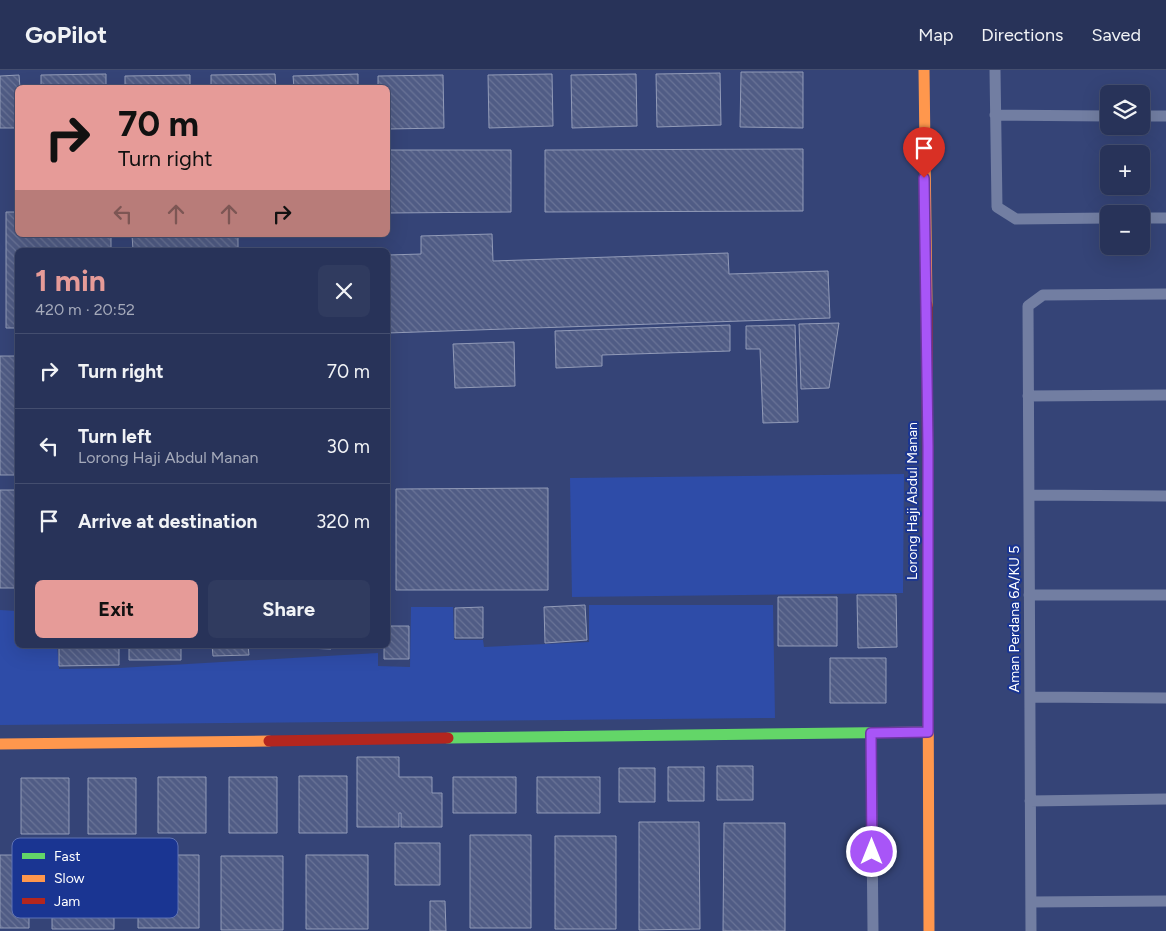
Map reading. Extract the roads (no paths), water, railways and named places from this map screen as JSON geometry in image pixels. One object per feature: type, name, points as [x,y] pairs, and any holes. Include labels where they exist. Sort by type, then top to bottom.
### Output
[{"type":"street","name":"Lorong Haji Abdul Manan","points":[[924,70],[928,446],[929,931]]},
{"type":"street","points":[[995,70],[994,115],[997,207],[1016,219],[1100,218]]},
{"type":"street","points":[[994,115],[1100,116]]},
{"type":"street","points":[[1150,116],[1166,116]]},
{"type":"street","points":[[1150,218],[1166,218]]},
{"type":"street","name":"Aman Perdana 6A/KU 5","points":[[1031,931],[1028,306],[1043,295],[1166,294]]},
{"type":"street","points":[[1028,396],[1166,395]]},
{"type":"street","points":[[1029,495],[1166,496]]},
{"type":"street","points":[[1029,594],[1166,595]]},
{"type":"street","points":[[1030,697],[1166,698]]},
{"type":"street","points":[[0,744],[928,732]]},
{"type":"street","points":[[871,733],[873,931]]},
{"type":"street","points":[[1030,801],[1166,799]]},
{"type":"street","points":[[1031,902],[1166,902]]}]
